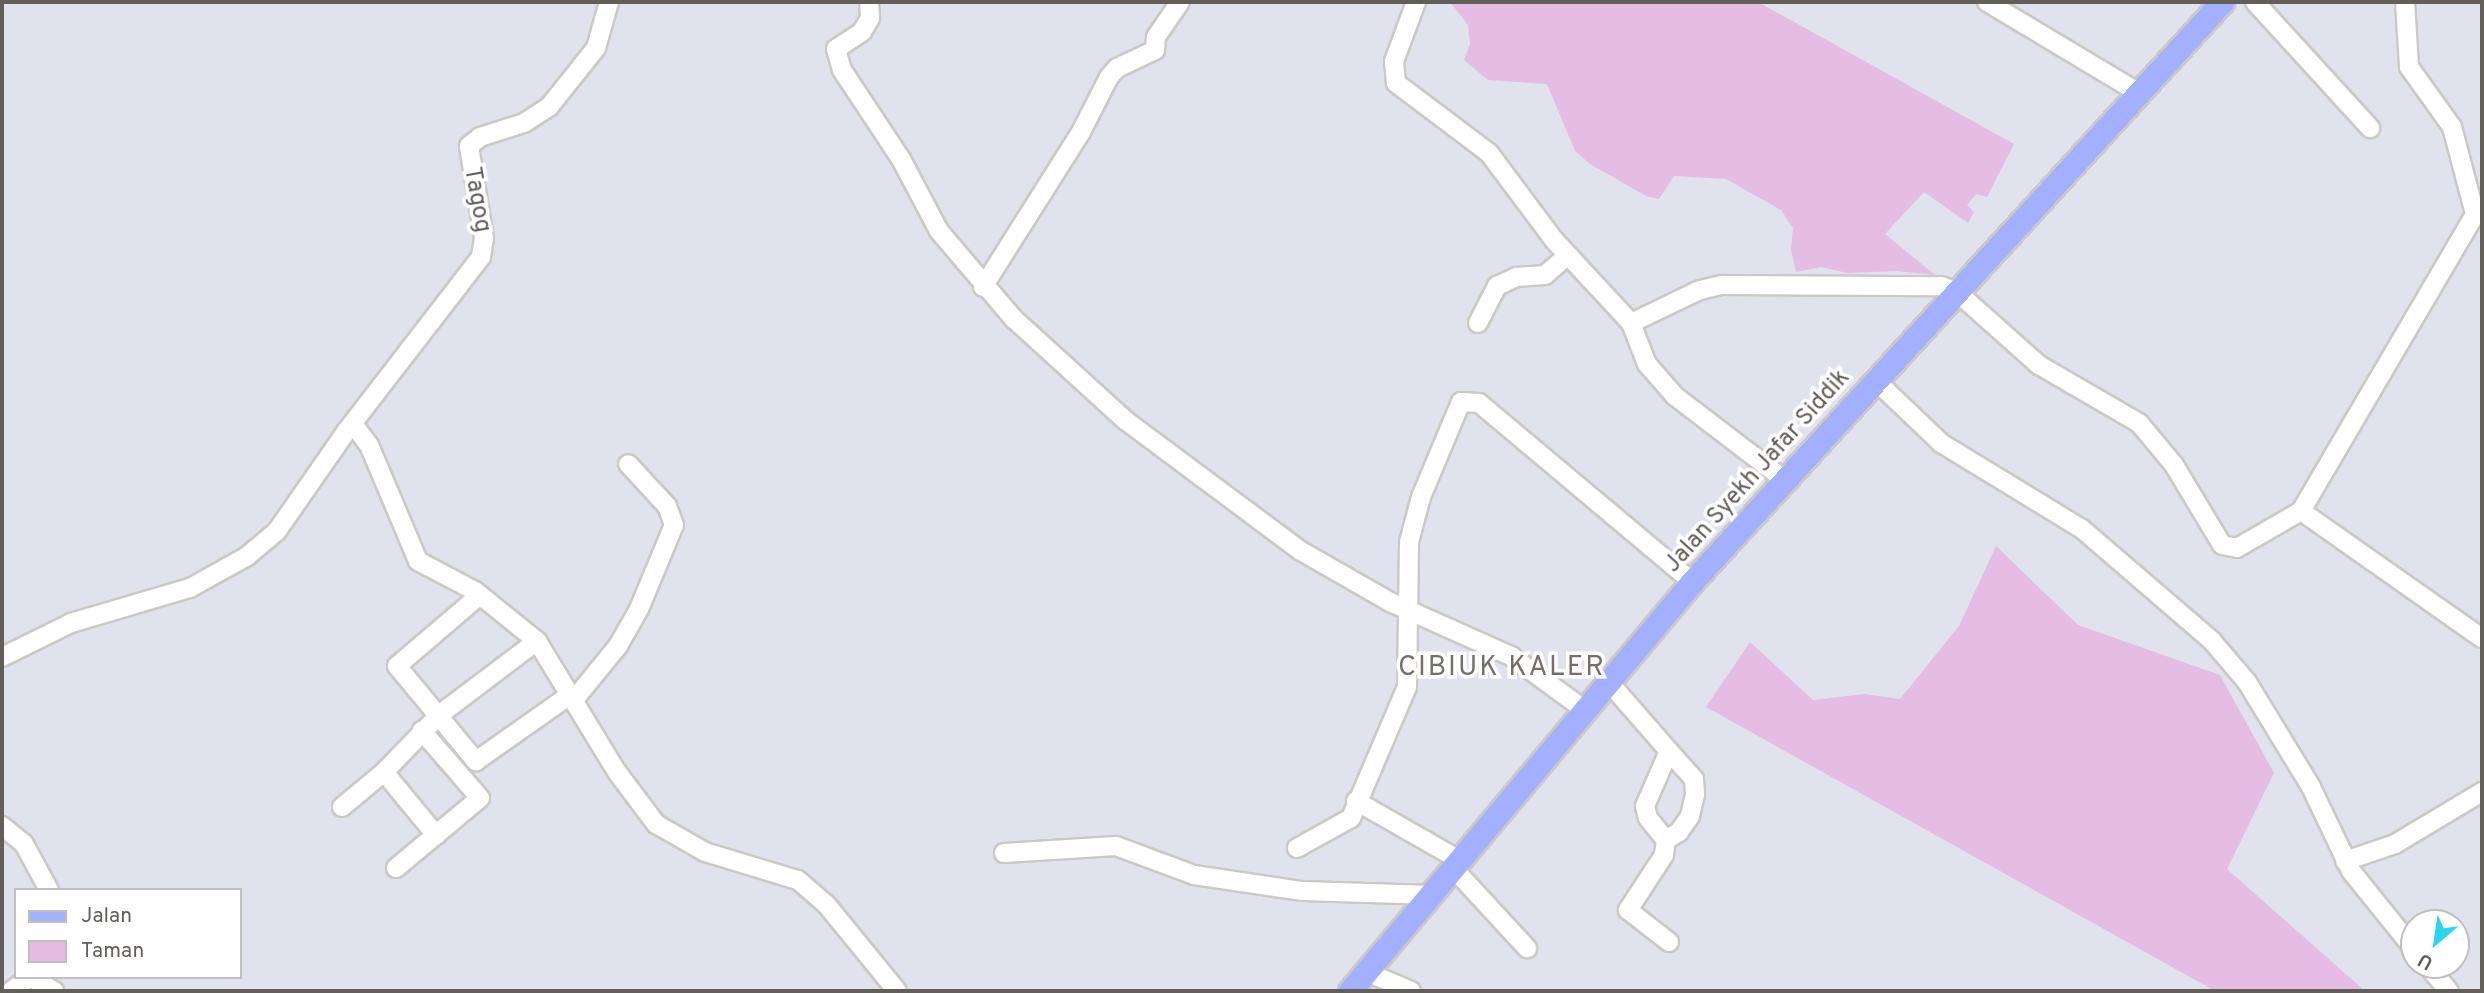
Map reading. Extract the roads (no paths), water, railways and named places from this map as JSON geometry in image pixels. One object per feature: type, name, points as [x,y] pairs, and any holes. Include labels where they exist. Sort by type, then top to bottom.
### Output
[{"type":"main road","name":"Jalan Syekh Jafar Siddik","points":[[1349,991],[1433,895],[1583,708],[1692,582],[2221,2]]},
{"type":"street","name":"Tagog","points":[[353,424],[481,257],[484,238],[469,146],[480,136],[524,123],[549,107],[596,48],[610,2]]},
{"type":"street","points":[[869,2],[870,18],[862,32],[838,45],[836,55],[867,112],[901,159],[939,231],[983,287],[1081,383],[1209,486],[1301,551],[1407,610],[1511,656],[1583,708]]},
{"type":"street","points":[[983,287],[1081,132],[1109,78],[1117,68],[1155,50],[1156,37],[1180,2]]},
{"type":"street","points":[[1416,2],[1394,61],[1396,83],[1489,153],[1568,255],[1631,323],[1647,364],[1675,397],[1785,480]]},
{"type":"street","points":[[1987,2],[2138,93]]},
{"type":"street","points":[[2255,2],[2370,128]]},
{"type":"street","points":[[1631,323],[1700,290],[1722,285],[1930,284],[1957,292],[2039,365],[2146,429],[2175,465],[2222,545],[2237,548],[2301,511],[2475,214],[2452,127],[2409,67],[2404,2]]},
{"type":"street","points":[[1478,323],[1497,286],[1516,277],[1545,275],[1568,255]]},
{"type":"street","points":[[1876,381],[1941,443],[2082,529],[2212,641],[2246,682],[2311,787],[2345,860],[2400,931]]},
{"type":"street","points":[[1297,848],[1351,818],[1409,680],[1407,610],[1415,515],[1457,408],[1467,400],[1479,403],[1692,582]]},
{"type":"street","points":[[2,657],[71,623],[190,588],[258,549],[284,523],[353,424],[369,445],[418,561],[480,595],[537,641],[656,824],[705,852],[798,880],[826,904],[897,991]]},
{"type":"street","points":[[480,595],[397,666],[475,761],[572,698],[618,646],[639,609],[674,525],[667,506],[628,464]]},
{"type":"street","points":[[2301,511],[2482,638]]},
{"type":"street","points":[[342,807],[384,772],[439,715],[537,641]]},
{"type":"street","points":[[1607,680],[1694,779],[1695,794],[1690,816],[1679,832],[1666,840]]},
{"type":"street","points":[[396,868],[480,797],[422,731]]},
{"type":"street","points":[[1669,751],[1644,806],[1645,813],[1666,840],[1663,858],[1628,910],[1669,942]]},
{"type":"street","points":[[384,772],[436,835]]},
{"type":"street","points":[[2345,860],[2395,844],[2482,792]]},
{"type":"street","points":[[1356,801],[1458,865],[1527,948]]},
{"type":"street","points":[[2,827],[24,844],[48,888]]},
{"type":"street","points":[[1004,853],[1116,846],[1194,875],[1303,891],[1433,895]]},
{"type":"street","points":[[1367,972],[1411,991]]},
{"type":"street","points":[[11,991],[27,979]]},
{"type":"street","points":[[34,979],[57,991]]},
{"type":"district","name":"CIBIUK KALER","points":[[1502,668]]}]
